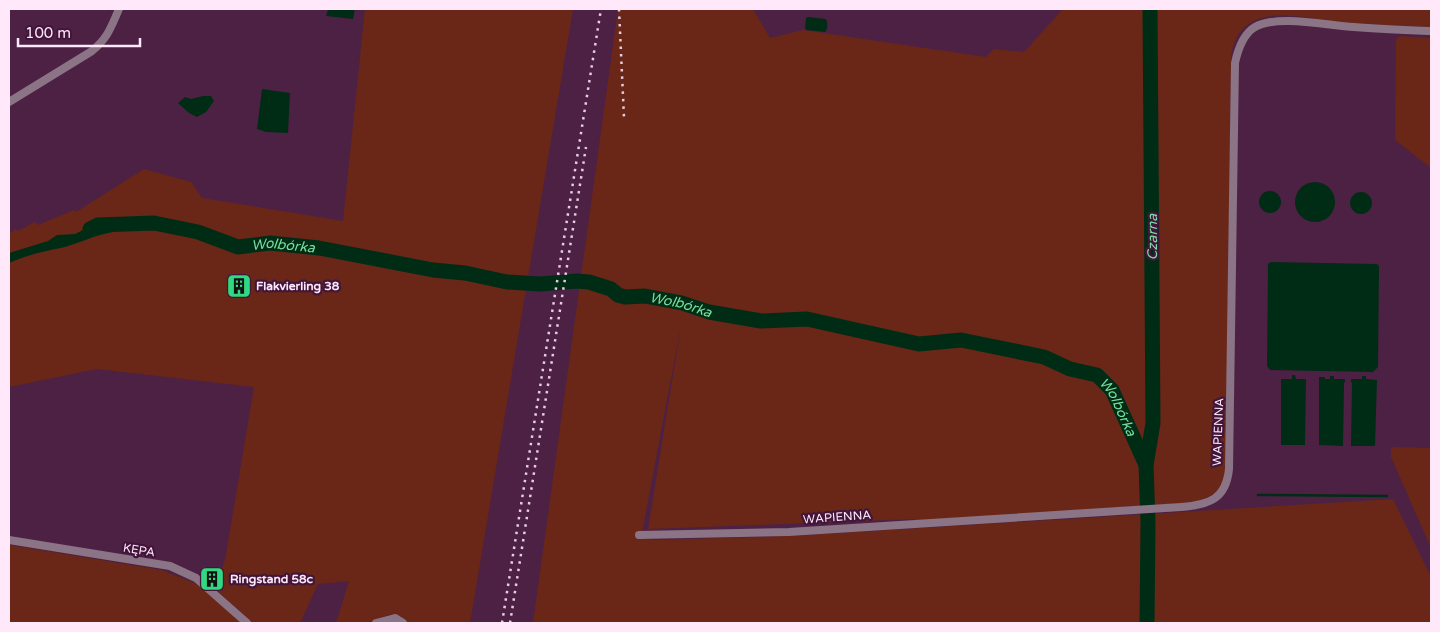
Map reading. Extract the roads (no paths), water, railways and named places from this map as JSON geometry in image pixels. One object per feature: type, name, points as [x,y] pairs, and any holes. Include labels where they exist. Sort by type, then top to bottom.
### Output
[{"type":"street","points":[[9,102],[102,43],[108,35],[118,9]]},
{"type":"street","name":"WAPIENNA","points":[[639,536],[789,532],[1181,508],[1200,506],[1216,498],[1223,490],[1228,477],[1235,63],[1243,39],[1254,28],[1264,23],[1272,22],[1302,22],[1431,31]]},
{"type":"street","name":"KĘPA","points":[[9,540],[170,566],[196,578],[247,623]]},
{"type":"street","points":[[376,623],[395,618],[402,623]]},
{"type":"waterway","name":"Czarna","points":[[1146,465],[1153,423],[1150,9]]},
{"type":"waterway","name":"Wolbórka","points":[[90,229],[98,225],[154,223],[198,232],[238,247],[270,243],[319,248],[507,282],[540,284],[589,282],[611,289],[618,295],[625,297],[645,296],[682,303],[709,312],[761,321],[807,319],[919,344],[961,340],[1044,357],[1070,369],[1097,375],[1112,390],[1146,465],[1148,522],[1147,623]]},
{"type":"waterway","points":[[1258,495],[1387,496]]},
{"type":"railway","points":[[502,623],[601,9]]},
{"type":"railway","points":[[619,9],[624,118]]},
{"type":"railway","points":[[510,623],[586,147]]},
{"type":"place","name":"Flakvierling 38","points":[[239,286]]},
{"type":"place","name":"Ringstand 58c","points":[[212,579]]}]
